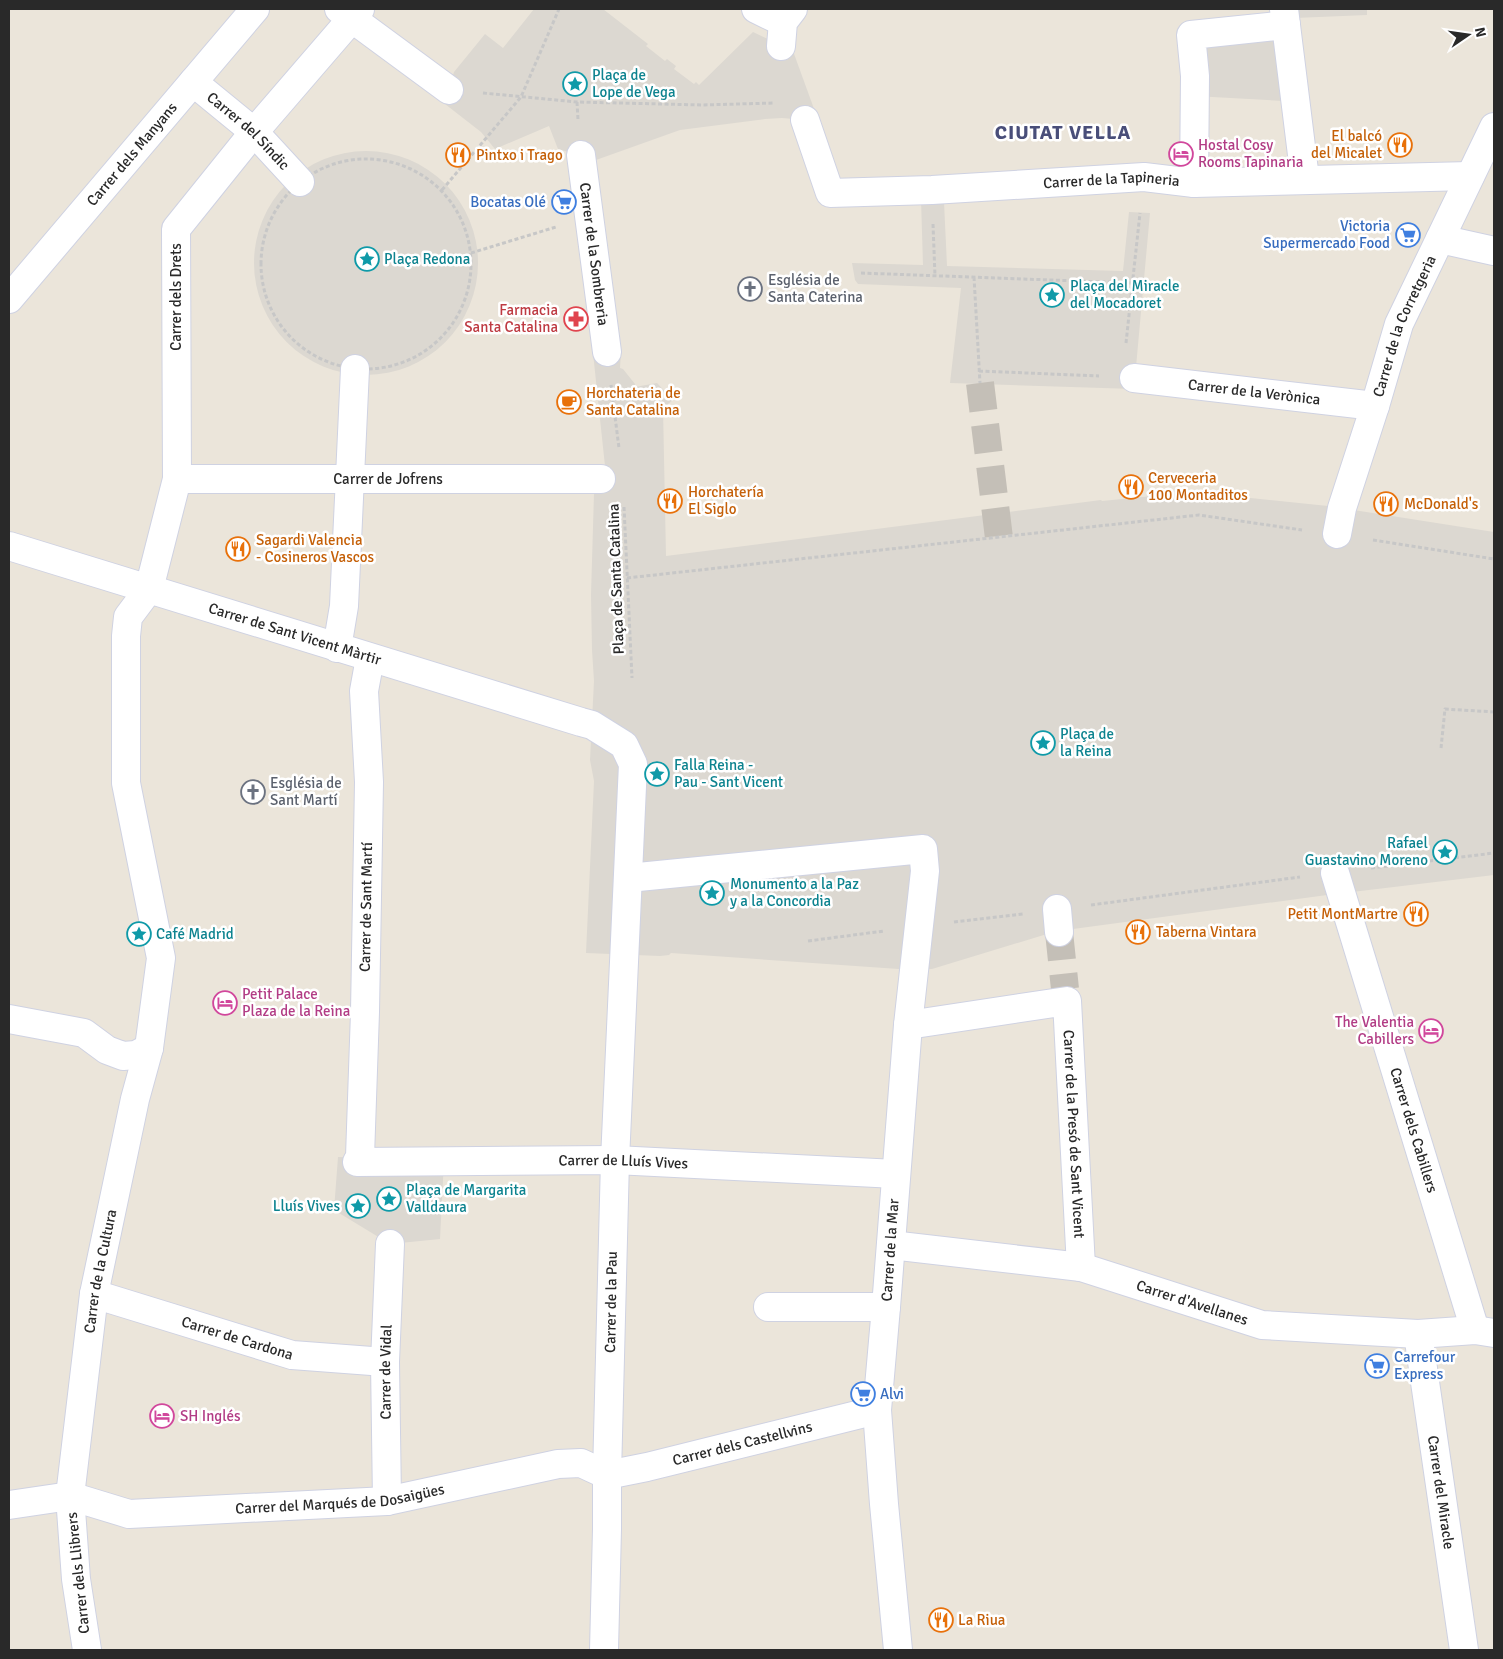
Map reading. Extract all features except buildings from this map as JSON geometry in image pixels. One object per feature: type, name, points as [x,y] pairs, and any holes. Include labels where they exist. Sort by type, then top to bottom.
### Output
[{"type":"street","name":"Carrer dels Manyans","points":[[9,299],[254,9]]},
{"type":"street","points":[[756,9],[786,26]]},
{"type":"street","points":[[350,12],[449,90]]},
{"type":"street","name":"Carrer dels Drets","points":[[149,589],[177,478],[176,228],[350,12]]},
{"type":"street","points":[[1194,183],[1195,76],[1191,35],[1287,13],[1305,180]]},
{"type":"street","name":"Carrer del Síndic","points":[[193,82],[254,132],[300,182]]},
{"type":"street","name":"Carrer de la Tapineria","points":[[805,120],[830,193],[932,190],[1144,177],[1194,183],[1470,176]]},
{"type":"street","name":"Carrer de la Corretgeria","points":[[1337,534],[1342,508],[1399,324],[1494,127]]},
{"type":"street","name":"Carrer de la Sombreria","points":[[581,155],[607,352]]},
{"type":"street","points":[[1440,239],[1494,251]]},
{"type":"street","points":[[337,648],[344,606],[355,369]]},
{"type":"street","name":"Carrer de la Verònica","points":[[1128,377],[1375,406]]},
{"type":"street","name":"Carrer de Jofrens","points":[[177,478],[601,479]]},
{"type":"street","name":"Carrer de Sant Vicent Màrtir","points":[[9,546],[592,725],[624,745],[632,764],[628,878]]},
{"type":"street","name":"Carrer de la Cultura","points":[[70,1496],[94,1294],[135,1099],[150,1048],[161,958],[126,783],[126,636],[128,618],[149,589]]},
{"type":"street","name":"Carrer de Sant Martí","points":[[360,1157],[365,1012],[369,782],[364,691],[370,658]]},
{"type":"street","name":"Carrer de la Mar","points":[[628,878],[923,850],[925,871],[908,1025],[877,1410],[898,1650]]},
{"type":"street","name":"Carrer dels Cabillers","points":[[1335,873],[1485,1332]]},
{"type":"street","name":"Carrer de la Pau","points":[[604,1650],[607,1529],[606,1475],[615,1160],[628,878]]},
{"type":"street","name":"Carrer de la Presó de Sant Vicent","points":[[908,1025],[1066,995],[1081,1267]]},
{"type":"street","points":[[9,1019],[84,1033],[107,1050],[123,1056],[136,1055],[150,1048]]},
{"type":"street","name":"Carrer de Lluís Vives","points":[[360,1157],[357,1162],[615,1160],[896,1174]]},
{"type":"street","name":"Carrer de Vidal","points":[[387,1501],[385,1362],[390,1244]]},
{"type":"street","name":"Carrer d'Avellanes","points":[[891,1245],[1081,1267],[1262,1325],[1418,1334],[1485,1332]]},
{"type":"street","name":"Carrer de Cardona","points":[[94,1294],[292,1355],[385,1362]]},
{"type":"street","points":[[768,1307],[886,1307]]},
{"type":"street","name":"Carrer del Miracle","points":[[1418,1334],[1464,1650]]},
{"type":"street","name":"Carrer dels Castellvins","points":[[606,1475],[646,1467],[877,1410]]},
{"type":"street","name":"Carrer del Marqués de Dosaigües","points":[[70,1496],[129,1514],[387,1501],[558,1464],[581,1463],[606,1475]]},
{"type":"street","points":[[9,1505],[70,1496]]},
{"type":"street","name":"Carrer dels Llibrers","points":[[70,1496],[76,1579],[87,1650]]},
{"type":"path","points":[[442,190],[521,97],[559,9]]},
{"type":"path","points":[[521,97],[577,102],[703,105],[799,102],[805,120]]},
{"type":"path","points":[[380,158],[412,168],[442,190],[462,219],[471,253],[469,289],[455,322],[431,348],[399,365],[364,370],[355,369],[330,364],[299,347],[276,321],[264,289],[261,255],[269,222],[288,193],[314,171],[346,159],[380,158]]},
{"type":"path","points":[[979,371],[1128,377],[1132,283],[1144,177]]},
{"type":"path","points":[[932,190],[935,276]]},
{"type":"path","points":[[471,253],[590,216]]},
{"type":"path","points":[[861,273],[1132,283]]},
{"type":"path","points":[[974,277],[980,384]]},
{"type":"path","points":[[607,352],[619,449]]},
{"type":"path","name":"Plaça de Santa Catalina","points":[[624,498],[632,678]]},
{"type":"path","points":[[627,578],[1199,515],[1494,558]]},
{"type":"path","points":[[1441,748],[1445,709],[1494,712]]},
{"type":"path","points":[[1058,921],[1335,873],[1494,853]]},
{"type":"shaded area","name":"Plaça de Lope de Vega","points":[[534,9],[603,9],[648,44],[646,46],[665,61],[667,59],[676,66],[674,69],[694,84],[696,82],[699,85],[753,32],[793,51],[817,117],[805,120],[765,119],[680,130],[596,160],[558,149],[549,126],[495,149],[481,132],[445,104],[454,72],[485,34],[503,48]]},
{"type":"shaded area","points":[[1274,9],[1367,9],[1367,15],[1295,18],[1284,101],[1194,96],[1185,29],[1276,19]]},
{"type":"shaded area","name":"Plaça Redona","points":[[355,151],[377,151],[399,155],[419,164],[437,176],[453,192],[465,210],[474,230],[478,263],[474,296],[470,306],[453,334],[437,350],[419,362],[399,371],[377,375],[355,375],[333,371],[313,362],[295,350],[279,334],[267,316],[258,296],[254,274],[254,252],[258,230],[267,210],[279,192],[295,176],[313,164],[333,155]]},
{"type":"shaded area","name":"Plaça del Miracle del Mocadoret","points":[[921,199],[944,202],[947,266],[1123,271],[1129,212],[1150,213],[1134,389],[950,383],[961,288],[858,284],[855,280],[852,263],[923,265]]},
{"type":"shaded area","name":"Plaça de la Reina","points":[[621,351],[620,368],[623,369],[635,384],[635,387],[657,383],[673,400],[663,408],[666,556],[1101,500],[1193,492],[1328,506],[1494,532],[1494,875],[1073,929],[1047,934],[932,969],[913,970],[671,953],[660,956],[586,953],[594,781],[590,760],[594,681],[591,595],[594,493],[605,466],[593,353]]},
{"type":"shaded area","name":"Plaça de Margarita Valldaura","points":[[338,1157],[444,1160],[440,1239],[390,1244],[334,1210]]},
{"type":"tunnel","points":[[980,383],[999,538]]},
{"type":"tunnel","points":[[1059,932],[1065,989]]},
{"type":"place","name":"Plaça de Lope de Vega","points":[[575,84]]},
{"type":"place","name":"El balcó del Micalet","points":[[1400,145]]},
{"type":"place","name":"Hostal Cosy Rooms Tapinaria","points":[[1181,154]]},
{"type":"place","name":"Pintxo i Trago","points":[[458,155]]},
{"type":"place","name":"Bocatas Olé","points":[[564,202]]},
{"type":"place","name":"Victoria Supermercado Food","points":[[1408,235]]},
{"type":"place","name":"Plaça Redona","points":[[367,259]]},
{"type":"place","name":"Església de Santa Caterina","points":[[750,289]]},
{"type":"place","name":"Plaça del Miracle del Mocadoret","points":[[1052,295]]},
{"type":"place","name":"Farmacia Santa Catalina","points":[[576,319]]},
{"type":"place","name":"Horchateria de Santa Catalina","points":[[569,402]]},
{"type":"place","name":"Cerveceria 100 Montaditos","points":[[1131,487]]},
{"type":"place","name":"Horchatería El Siglo","points":[[670,501]]},
{"type":"place","name":"McDonald's","points":[[1386,504]]},
{"type":"place","name":"Sagardi Valencia - Cosineros Vascos","points":[[238,549]]},
{"type":"place","name":"Plaça de la Reina","points":[[1043,743]]},
{"type":"place","name":"Falla Reina - Pau - Sant Vicent","points":[[657,774]]},
{"type":"place","name":"Església de Sant Martí","points":[[253,792]]},
{"type":"place","name":"Rafael Guastavino Moreno","points":[[1445,852]]},
{"type":"place","name":"Monumento a la Paz y a la Concordia","points":[[712,893]]},
{"type":"place","name":"Petit MontMartre","points":[[1416,914]]},
{"type":"place","name":"Taberna Vintara","points":[[1138,932]]},
{"type":"place","name":"Café Madrid","points":[[139,934]]},
{"type":"place","name":"Petit Palace Plaza de la Reina","points":[[225,1003]]},
{"type":"place","name":"The Valentia Cabillers","points":[[1431,1031]]},
{"type":"place","name":"Plaça de Margarita Valldaura","points":[[389,1199]]},
{"type":"place","name":"Lluís Vives","points":[[358,1206]]},
{"type":"place","name":"Carrefour Express","points":[[1377,1366]]},
{"type":"place","name":"Alvi","points":[[863,1394]]},
{"type":"place","name":"SH Inglés","points":[[162,1416]]},
{"type":"place","name":"La Riua","points":[[941,1620]]},
{"type":"district","name":"CIUTAT VELLA","points":[[1063,132]]}]
